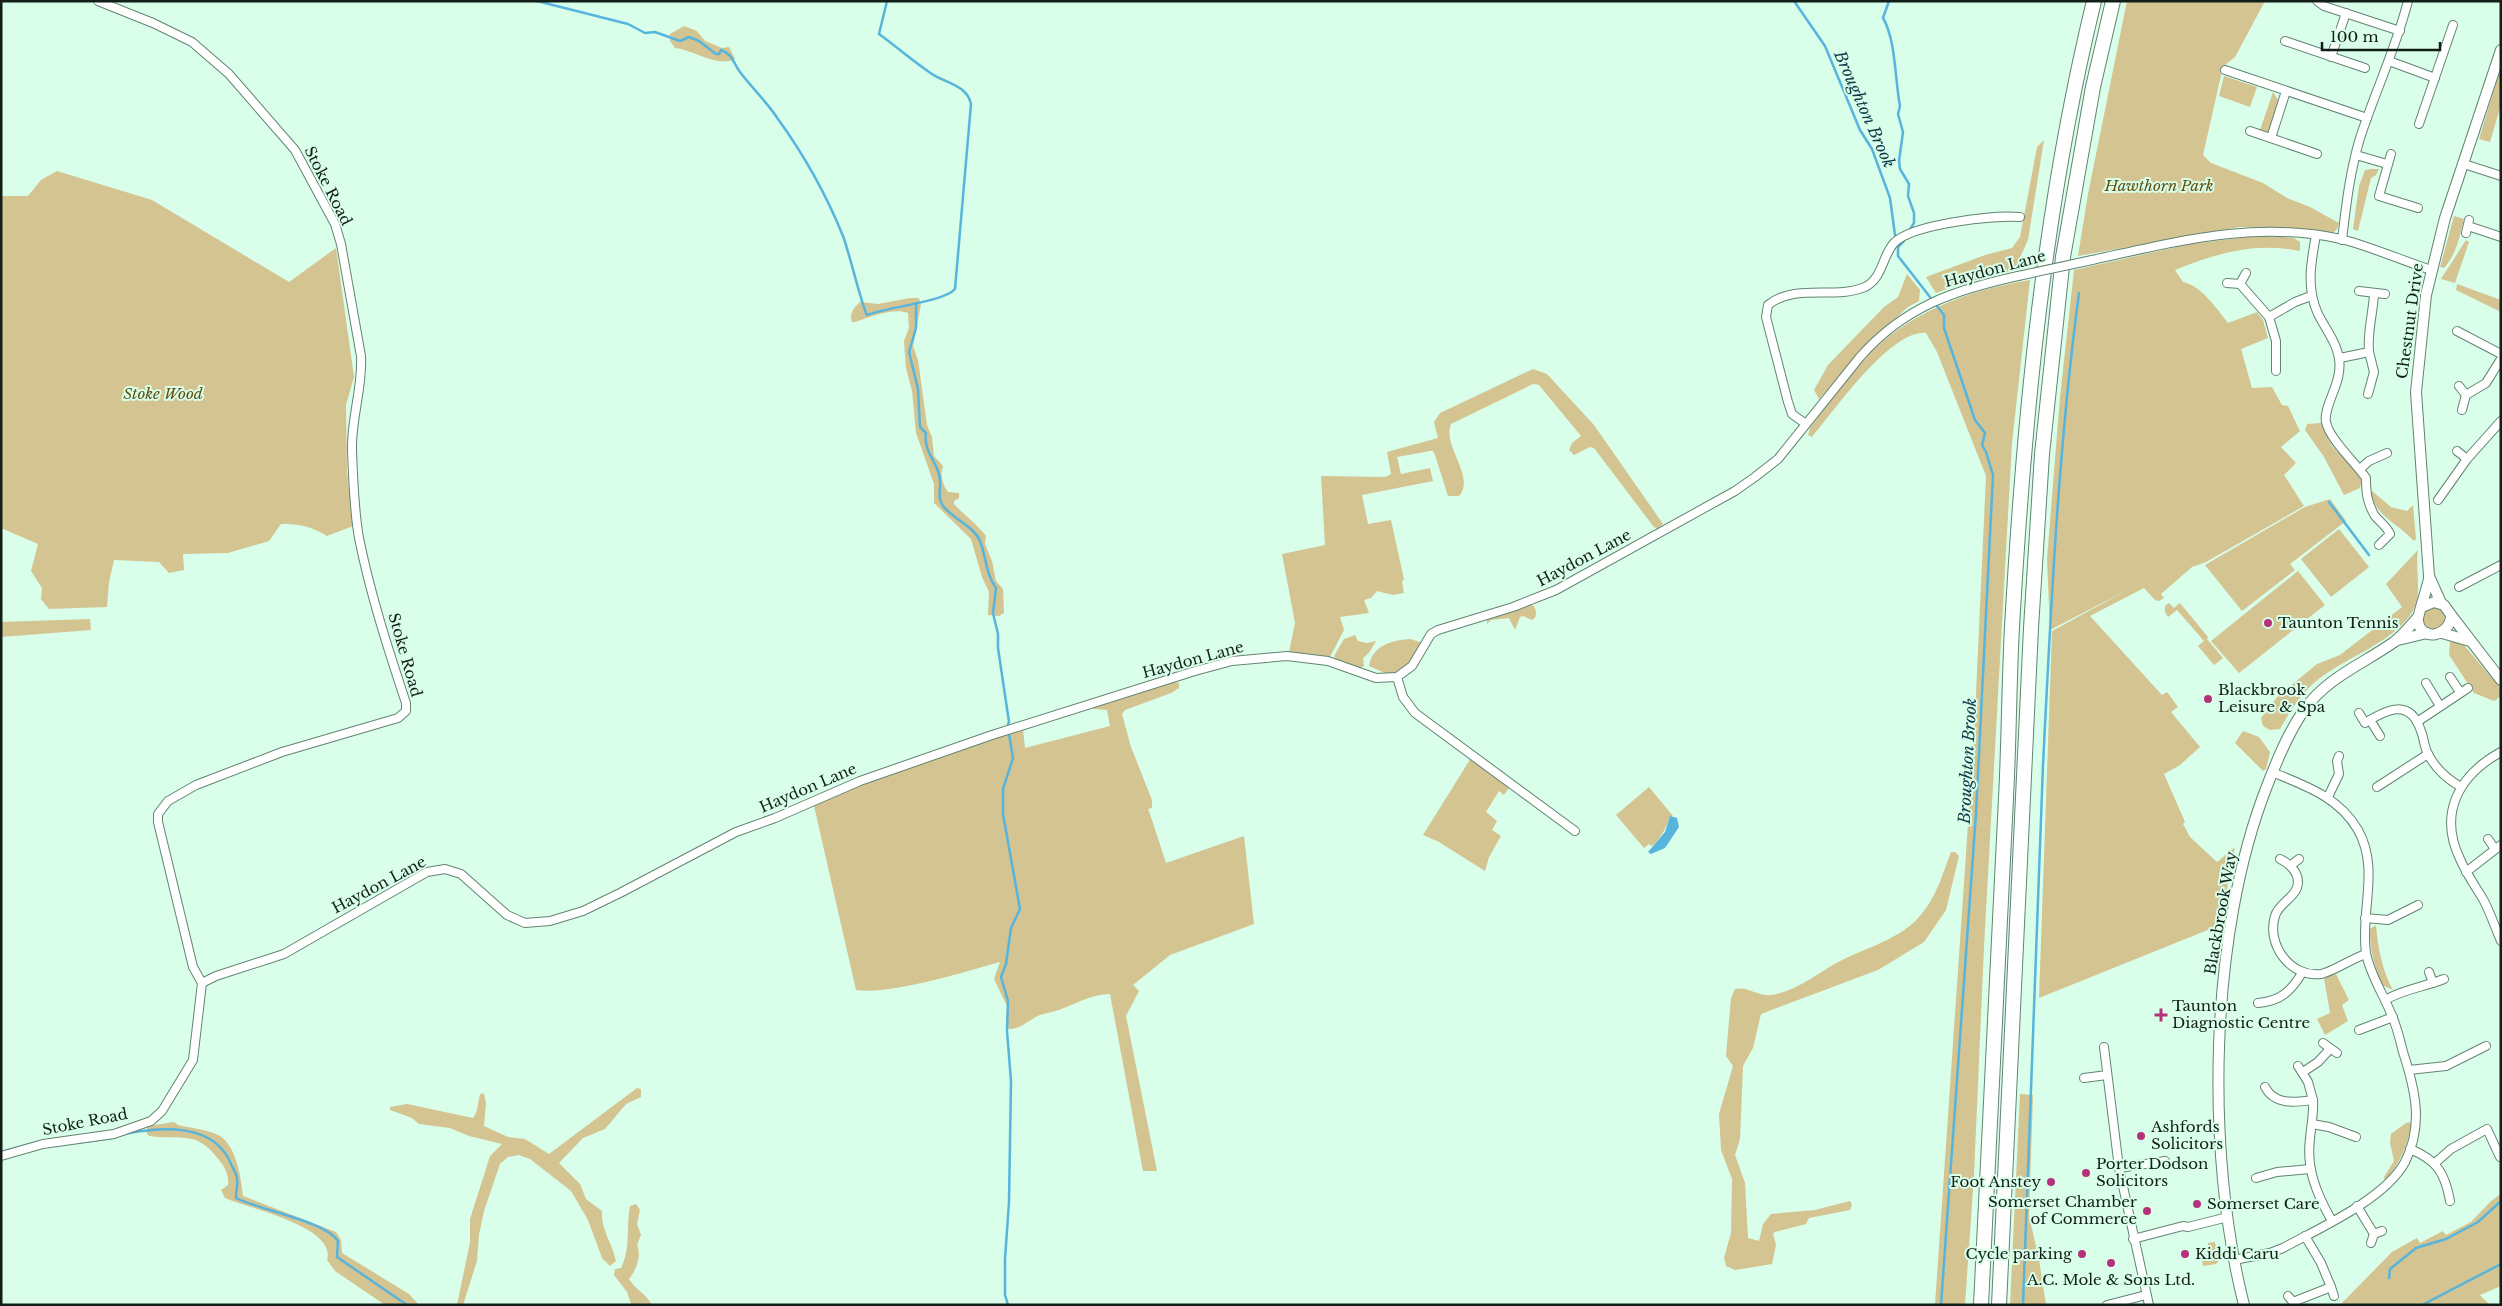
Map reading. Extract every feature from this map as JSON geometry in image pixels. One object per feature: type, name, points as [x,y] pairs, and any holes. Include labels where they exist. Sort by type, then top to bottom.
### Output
[{"type":"highway","points":[[1981,1305],[2012,628],[2024,456],[2039,303],[2046,255],[2076,82],[2094,1]]},
{"type":"highway","points":[[1999,1305],[2031,628],[2042,454],[2063,256],[2093,86],[2113,1]]},
{"type":"street","name":"Stoke Road","points":[[1,1156],[43,1144],[114,1134],[152,1121],[162,1111],[190,1066],[202,983],[193,968],[158,822],[161,809],[168,801],[196,785],[282,752],[398,718],[406,711],[406,703],[380,620],[356,519],[352,441],[361,362],[358,335],[352,314],[341,244],[335,224],[295,150],[217,62],[192,42],[153,23],[98,1]]},
{"type":"street","points":[[2317,1],[2324,6],[2400,31]]},
{"type":"street","points":[[2342,240],[2356,154],[2367,118],[2400,31],[2408,1]]},
{"type":"street","points":[[2332,57],[2346,13]]},
{"type":"street","points":[[2419,124],[2453,25]]},
{"type":"street","points":[[2285,41],[2365,68]]},
{"type":"street","name":"Chestnut Drive","points":[[2440,603],[2430,576],[2416,392],[2422,324],[2431,270],[2442,228],[2501,50]]},
{"type":"street","points":[[2388,62],[2435,78]]},
{"type":"street","points":[[2238,74],[2241,65]]},
{"type":"street","points":[[2225,70],[2367,118]]},
{"type":"street","points":[[2271,138],[2286,91]]},
{"type":"street","points":[[2250,131],[2317,154]]},
{"type":"street","points":[[2356,154],[2387,164]]},
{"type":"street","points":[[2391,154],[2379,196],[2418,208]]},
{"type":"street","points":[[2464,164],[2501,176]]},
{"type":"street","points":[[1806,424],[1792,414],[1788,402],[1766,317],[1768,305],[1779,296],[1847,291],[1866,286],[1876,277],[1893,243],[1914,232],[1966,220],[1999,216],[2020,217]]},
{"type":"street","points":[[2468,226],[2501,237]]},
{"type":"street","name":"Haydon Lane","points":[[202,983],[216,976],[284,954],[413,880],[437,870],[454,870],[461,874],[507,915],[525,923],[537,923],[564,918],[620,893],[736,832],[775,818],[860,781],[1086,705],[1232,661],[1279,656],[1307,657],[1328,661],[1376,678],[1397,677],[1412,666],[1431,634],[1438,630],[1471,621],[1543,596],[1735,491],[1778,459],[1874,341],[1913,312],[1941,297],[1960,290],[2092,260],[2234,232],[2274,231],[2316,235],[2342,240],[2431,270]]},
{"type":"street","points":[[2316,235],[2310,281],[2311,296],[2340,358],[2339,376],[2327,407],[2326,423],[2335,440],[2366,478],[2366,492],[2375,516],[2390,534],[2379,545]]},
{"type":"street","points":[[2240,284],[2246,273]]},
{"type":"street","points":[[2226,282],[2240,284],[2269,317],[2281,357],[2276,371]]},
{"type":"street","points":[[2360,291],[2385,294]]},
{"type":"street","points":[[2368,394],[2376,382],[2368,352],[2368,329],[2372,315],[2374,294]]},
{"type":"street","points":[[2269,317],[2295,302],[2311,296]]},
{"type":"street","points":[[2458,331],[2501,354]]},
{"type":"street","points":[[2466,346],[2470,338]]},
{"type":"street","points":[[2340,358],[2368,352]]},
{"type":"street","points":[[2462,410],[2466,395],[2486,383],[2501,359]]},
{"type":"street","points":[[2459,386],[2466,395]]},
{"type":"street","points":[[2438,500],[2467,460],[2501,421]]},
{"type":"street","points":[[2457,451],[2467,460]]},
{"type":"street","points":[[2360,469],[2369,461],[2387,453]]},
{"type":"street","points":[[2459,587],[2500,567]]},
{"type":"street","name":"Chestnut Drive","points":[[2420,612],[2430,576]]},
{"type":"street","points":[[2470,641],[2442,633],[2428,633],[2420,627],[2420,612],[2427,603],[2440,603],[2447,608],[2501,680]]},
{"type":"street","name":"Blackbrook Way","points":[[2244,1305],[2234,1260],[2228,1218],[2220,1110],[2220,1033],[2223,988],[2242,865],[2259,806],[2272,772],[2303,711],[2320,690],[2394,641],[2420,612]]},
{"type":"street","points":[[2442,633],[2449,626],[2451,615]]},
{"type":"street","name":"Blackbrook Way","points":[[2394,641],[2428,633]]},
{"type":"street","points":[[1397,677],[1403,697],[1415,713],[1575,831]]},
{"type":"street","points":[[2450,677],[2460,692]]},
{"type":"street","points":[[2426,683],[2440,706]]},
{"type":"street","points":[[2417,722],[2468,688]]},
{"type":"street","points":[[2359,713],[2365,723],[2394,708],[2402,709],[2417,722],[2428,754],[2442,773],[2461,787]]},
{"type":"street","points":[[2370,720],[2380,736]]},
{"type":"street","points":[[2500,938],[2484,900],[2466,872],[2454,845],[2451,823],[2453,806],[2461,787],[2482,763],[2501,752]]},
{"type":"street","points":[[2377,786],[2428,754]]},
{"type":"street","points":[[2328,797],[2339,774],[2335,759]]},
{"type":"street","points":[[2394,764],[2399,772]]},
{"type":"street","points":[[2234,1260],[2270,1253],[2305,1236],[2357,1206],[2388,1184],[2405,1162],[2415,1135],[2417,1110],[2409,1070],[2392,1017],[2370,968],[2366,954],[2365,918],[2369,871],[2365,847],[2350,817],[2328,797],[2272,772]]},
{"type":"street","points":[[2466,872],[2498,847],[2488,839]]},
{"type":"street","points":[[2280,859],[2290,866],[2298,881],[2296,889],[2275,914],[2274,935],[2284,960],[2302,973],[2327,972],[2352,958],[2366,954]]},
{"type":"street","points":[[2290,866],[2299,859]]},
{"type":"street","points":[[2365,918],[2388,920],[2418,905]]},
{"type":"street","points":[[2429,972],[2433,983]]},
{"type":"street","points":[[2258,1003],[2267,1006],[2288,994],[2302,973]]},
{"type":"street","points":[[2385,1000],[2411,988],[2433,983],[2444,978]]},
{"type":"street","points":[[2362,1026],[2392,1017]]},
{"type":"street","points":[[2323,1042],[2333,1051],[2318,1062],[2300,1069],[2313,1100],[2310,1169],[2315,1188],[2332,1221]]},
{"type":"street","points":[[2409,1070],[2446,1066],[2475,1047],[2486,1046]]},
{"type":"street","points":[[2104,1047],[2119,1168],[2133,1239],[2149,1305]]},
{"type":"street","points":[[2084,1078],[2107,1075]]},
{"type":"street","points":[[2265,1087],[2271,1096],[2278,1100],[2287,1102],[2313,1100]]},
{"type":"street","points":[[2483,1122],[2500,1157]]},
{"type":"street","points":[[2312,1124],[2329,1127],[2356,1137]]},
{"type":"street","points":[[2435,1163],[2451,1149],[2487,1129]]},
{"type":"street","points":[[2410,1149],[2422,1154],[2435,1163],[2447,1185],[2450,1201]]},
{"type":"street","points":[[2119,1168],[2164,1161]]},
{"type":"street","points":[[2256,1178],[2277,1172],[2310,1169]]},
{"type":"street","points":[[2357,1206],[2378,1233],[2371,1243]]},
{"type":"street","points":[[2133,1239],[2228,1218]]},
{"type":"street","points":[[2305,1236],[2321,1263],[2334,1296]]},
{"type":"street","points":[[2291,1301],[2331,1287]]},
{"type":"street","points":[[2107,1305],[2146,1294]]},
{"type":"green space","name":"Hawthorn Park","points":[[2127,1],[2265,1],[2235,57],[2225,65],[2222,71],[2203,155],[2211,163],[2263,183],[2287,198],[2310,207],[2339,223],[2337,229],[2332,234],[2272,227],[2240,227],[2078,256],[2088,194]]},
{"type":"green space","points":[[684,26],[697,31],[705,41],[722,48],[729,47],[735,59],[728,61],[713,60],[675,48],[670,41],[670,34]]},
{"type":"green space","points":[[2501,67],[2501,105],[2490,142],[2479,139]]},
{"type":"green space","points":[[2224,76],[2257,87],[2250,107],[2219,96]]},
{"type":"green space","points":[[2273,92],[2280,103],[2270,137],[2259,133]]},
{"type":"green space","points":[[2044,140],[2028,240],[2018,262],[2018,269],[1960,284],[1936,293],[1926,277],[1985,255],[2012,248],[2020,237],[2037,147]]},
{"type":"green space","points":[[2379,169],[2376,175],[2371,178],[2358,231],[2353,229],[2359,186],[2365,170]]},
{"type":"green space","name":"Stoke Wood","points":[[57,171],[152,200],[289,282],[336,248],[354,377],[346,405],[347,472],[353,526],[327,536],[305,526],[281,524],[269,541],[228,553],[183,554],[184,570],[169,573],[159,562],[114,560],[109,582],[107,607],[49,609],[41,599],[42,588],[31,571],[38,544],[1,528],[1,196],[28,196],[41,180]]},
{"type":"green space","points":[[2454,216],[2464,219],[2455,251],[2444,268],[2440,267]]},
{"type":"green space","points":[[2264,235],[2294,238],[2300,242],[2300,251],[2267,248],[2236,251],[2221,254],[2175,270],[2183,282],[2190,284],[2208,298],[2228,323],[2257,312],[2263,320],[2268,338],[2241,349],[2252,388],[2272,387],[2282,405],[2288,406],[2300,431],[2281,447],[2296,463],[2284,475],[2304,506],[2206,562],[2192,567],[2161,594],[2164,598],[2159,601],[2155,600],[2144,588],[2090,616],[2162,695],[2167,692],[2178,707],[2171,712],[2200,747],[2180,765],[2164,774],[2185,822],[2183,824],[2190,837],[2217,862],[2235,847],[2220,925],[2039,998],[2052,631],[2131,588],[2050,630],[2047,559],[2060,397],[2074,270],[2190,244]]},
{"type":"green space","points":[[2466,240],[2469,242],[2455,283],[2441,279]]},
{"type":"green space","points":[[1907,274],[1920,290],[1919,301],[1908,307],[1867,344],[1819,399],[1814,390],[1828,365],[1884,307],[1898,297]]},
{"type":"green space","points":[[2030,280],[2012,443],[1984,947],[1974,1175],[1965,1305],[1935,1305],[1974,737],[1986,476],[1937,352],[1926,333],[1912,335],[1880,357],[1812,437],[1808,435],[1810,428],[1855,370],[1879,345],[1898,330],[1939,306],[1961,297],[2007,284]]},
{"type":"green space","points":[[2457,284],[2501,300],[2501,312],[2456,290]]},
{"type":"green space","points":[[919,298],[921,304],[913,346],[918,360],[927,425],[932,437],[934,456],[943,466],[943,483],[948,492],[959,493],[959,498],[954,501],[954,504],[986,536],[985,544],[992,561],[996,581],[1003,589],[1004,613],[999,616],[988,615],[989,592],[982,577],[971,539],[934,503],[934,484],[916,433],[912,391],[906,368],[904,341],[909,328],[908,313],[902,311],[889,312],[855,322],[852,322],[851,319],[854,309],[860,302],[878,304]]},
{"type":"green space","points":[[1533,369],[1547,374],[1594,425],[1663,524],[1657,529],[1653,526],[1594,448],[1590,447],[1574,455],[1569,450],[1572,443],[1581,436],[1539,385],[1533,384],[1451,424],[1449,433],[1451,442],[1464,480],[1459,496],[1448,496],[1433,451],[1397,457],[1401,474],[1430,468],[1433,481],[1362,495],[1368,524],[1391,520],[1404,580],[1402,581],[1404,593],[1393,595],[1377,591],[1371,598],[1364,600],[1369,613],[1340,617],[1344,630],[1330,657],[1289,652],[1295,623],[1282,554],[1325,545],[1321,476],[1385,477],[1391,474],[1387,452],[1438,438],[1434,422],[1440,413]]},
{"type":"green space","points":[[2321,423],[2332,446],[2362,478],[2360,488],[2344,495],[2324,457],[2305,430],[2307,424]]},
{"type":"green space","points":[[2372,491],[2391,507],[2407,511],[2413,505],[2416,539],[2414,541],[2383,514],[2373,501],[2369,492]]},
{"type":"green space","points":[[2330,499],[2346,521],[2290,564],[2295,570],[2242,611],[2205,565],[2305,507]]},
{"type":"green space","points":[[2339,529],[2369,567],[2331,597],[2301,559]]},
{"type":"green space","points":[[2418,550],[2417,597],[2416,604],[2409,617],[2398,628],[2371,648],[2340,665],[2314,683],[2299,699],[2280,729],[2270,730],[2263,726],[2261,718],[2278,696],[2317,664],[2340,655],[2402,607],[2386,584]]},
{"type":"green space","name":"Taunton Tennis","points":[[2298,571],[2325,605],[2239,673],[2211,641]]},
{"type":"green space","points":[[2169,603],[2174,608],[2180,603],[2223,658],[2214,665],[2198,646],[2204,641],[2177,610],[2168,617],[2165,612],[2165,606]]},
{"type":"green space","points":[[1529,604],[1534,606],[1535,617],[1532,620],[1523,616],[1520,617],[1515,630],[1509,618],[1491,620],[1487,624],[1487,620]]},
{"type":"green space","points":[[2434,607],[2442,610],[2445,618],[2442,626],[2434,629],[2426,626],[2423,618],[2426,610]]},
{"type":"green space","points":[[90,619],[91,630],[1,637],[1,622]]},
{"type":"green space","points":[[1355,635],[1358,641],[1367,643],[1376,641],[1369,653],[1363,658],[1364,666],[1360,668],[1337,661],[1334,656],[1344,639]]},
{"type":"green space","points":[[1411,639],[1422,643],[1409,664],[1404,668],[1387,674],[1369,666],[1374,653],[1379,648],[1391,642]]},
{"type":"green space","points":[[2450,641],[2464,645],[2501,689],[2501,696],[2494,701],[2474,693],[2449,655]]},
{"type":"green space","points":[[1175,682],[1179,683],[1179,688],[1171,693],[1125,710],[1122,714],[1131,747],[1152,800],[1152,808],[1148,809],[1166,863],[1244,836],[1254,924],[1170,955],[1133,985],[1139,991],[1126,1016],[1157,1171],[1143,1171],[1110,994],[1090,997],[1059,1010],[1040,1015],[1021,1026],[1009,1029],[1006,1023],[1007,1006],[994,979],[1000,962],[948,977],[907,986],[871,991],[856,990],[814,806],[862,784],[1023,729],[1025,748],[1110,726],[1107,710],[1093,709],[1094,707]]},
{"type":"green space","points":[[2243,731],[2259,737],[2270,752],[2266,769],[2263,771],[2235,743]]},
{"type":"green space","points":[[1471,758],[1510,786],[1504,795],[1499,791],[1486,812],[1497,821],[1492,830],[1501,836],[1489,857],[1485,871],[1439,842],[1423,835]]},
{"type":"green space","points":[[1649,787],[1673,816],[1670,817],[1663,833],[1655,843],[1652,846],[1649,844],[1644,848],[1616,815]]},
{"type":"green space","points":[[1951,852],[1955,852],[1959,856],[1946,910],[1924,942],[1878,970],[1761,1014],[1753,1048],[1743,1066],[1740,1139],[1735,1155],[1745,1183],[1748,1238],[1759,1241],[1763,1224],[1771,1214],[1815,1210],[1850,1201],[1852,1205],[1850,1210],[1809,1218],[1806,1224],[1775,1232],[1773,1234],[1776,1245],[1772,1264],[1735,1270],[1726,1266],[1724,1258],[1731,1233],[1732,1179],[1721,1150],[1719,1114],[1733,1066],[1726,1056],[1731,998],[1735,989],[1740,988],[1772,995],[1792,989],[1846,958],[1895,936],[1912,924],[1925,910],[1938,886]]},
{"type":"green space","points":[[2376,925],[2381,959],[2393,990],[2382,985],[2375,964],[2370,929]]},
{"type":"green space","points":[[2336,974],[2349,1000],[2342,1005],[2348,1021],[2325,1035],[2317,1019],[2330,1013],[2324,978]]},
{"type":"green space","points":[[637,1088],[641,1089],[641,1097],[626,1104],[605,1129],[583,1138],[559,1163],[580,1184],[586,1199],[602,1211],[603,1224],[616,1261],[610,1266],[602,1258],[588,1220],[571,1191],[530,1159],[519,1155],[508,1157],[500,1164],[484,1211],[479,1235],[477,1261],[463,1305],[457,1305],[470,1242],[470,1219],[490,1156],[502,1144],[469,1136],[450,1128],[419,1124],[412,1118],[390,1110],[390,1107],[407,1104],[473,1118],[481,1093],[484,1094],[486,1103],[484,1126],[508,1137],[525,1139],[549,1154]]},
{"type":"green space","points":[[2020,1094],[2033,1095],[2029,1216],[2039,1259],[2046,1305],[2010,1305]]},
{"type":"green space","points":[[174,1122],[178,1125],[211,1132],[223,1138],[233,1152],[241,1179],[243,1196],[336,1232],[341,1240],[342,1253],[409,1294],[419,1305],[385,1305],[335,1271],[327,1260],[326,1248],[318,1237],[305,1228],[270,1213],[225,1198],[221,1190],[228,1185],[227,1175],[223,1165],[211,1150],[203,1144],[188,1138],[149,1136],[146,1132],[148,1126]]},
{"type":"green space","points":[[2412,1122],[2403,1153],[2385,1181],[2384,1177],[2394,1161],[2390,1143],[2391,1134],[2406,1123]]},
{"type":"green space","points":[[2501,1194],[2501,1286],[2480,1295],[2490,1305],[2340,1305],[2392,1252],[2417,1238],[2420,1243],[2443,1231],[2446,1235],[2471,1222],[2491,1201]]},
{"type":"green space","points":[[636,1204],[640,1210],[637,1224],[641,1235],[637,1245],[638,1263],[629,1279],[652,1305],[631,1304],[627,1292],[614,1275],[615,1269],[621,1268],[624,1261],[630,1206]]},
{"type":"green space","points":[[2214,1242],[2218,1248],[2220,1260],[2216,1264],[2203,1266],[2202,1261],[2208,1257],[2208,1243]]},
{"type":"water","points":[[1670,816],[1677,818],[1679,827],[1665,848],[1651,854],[1648,852],[1665,832]]},
{"type":"waterway","points":[[537,1],[628,24],[645,33],[655,32],[680,41],[689,37],[699,41],[716,54],[719,54],[721,50],[728,54],[788,133],[822,190],[843,236],[867,315],[928,301],[949,294],[955,289],[971,104],[965,93],[955,85],[932,74],[879,34],[887,1]]},
{"type":"waterway","name":"Broughton Brook","points":[[1794,1],[1825,46],[1860,130],[1872,149],[1890,198],[1895,235]]},
{"type":"waterway","points":[[1889,1],[1883,18],[1893,49],[1900,106],[1898,114],[1903,132],[1899,161],[1900,169],[1909,184],[1908,196],[1914,213],[1914,223],[1909,231]]},
{"type":"waterway","name":"Broughton Brook","points":[[1898,247],[1904,241]]},
{"type":"waterway","name":"Broughton Brook","points":[[1898,246],[1898,256],[1944,315],[1944,328],[1975,420],[1985,433],[1982,445],[1993,475],[1976,813],[1941,1305]]},
{"type":"waterway","points":[[2023,1305],[2034,968],[2049,647],[2060,470],[2079,293]]},
{"type":"waterway","points":[[916,303],[916,328],[909,352],[918,389],[920,427],[926,433],[927,446],[939,474],[941,503],[947,511],[977,536],[990,577],[996,588],[993,613],[998,634],[998,648],[1008,724]]},
{"type":"waterway","points":[[2329,502],[2369,555]]},
{"type":"waterway","points":[[1008,1305],[1005,1295],[1005,1259],[1009,1202],[1011,1081],[1007,1031],[1008,1001],[1001,977],[1006,964],[1011,928],[1020,909],[1003,814],[1003,789],[1013,758],[1009,734]]},
{"type":"waterway","points":[[124,1134],[170,1129],[199,1134],[212,1141],[223,1150],[237,1176],[236,1198],[306,1222],[331,1234],[338,1241],[337,1257],[407,1305]]},
{"type":"waterway","points":[[76,1143],[112,1138]]},
{"type":"waterway","points":[[2389,1278],[2390,1269],[2416,1248],[2446,1239],[2478,1222],[2501,1201]]},
{"type":"waterway","points":[[2422,1305],[2501,1264]]},
{"type":"place","name":"Taunton Tennis","points":[[2268,623]]},
{"type":"place","name":"Blackbrook Leisure & Spa","points":[[2208,699]]},
{"type":"place","name":"Taunton Diagnostic Centre","points":[[2161,1015]]},
{"type":"place","name":"Ashfords Solicitors","points":[[2141,1136]]},
{"type":"place","name":"Porter Dodson Solicitors","points":[[2086,1173]]},
{"type":"place","name":"Foot Anstey","points":[[2051,1182]]},
{"type":"place","name":"Somerset Care","points":[[2197,1204]]},
{"type":"place","name":"Somerset Chamber of Commerce","points":[[2147,1211]]},
{"type":"place","name":"Cycle parking","points":[[2082,1254]]},
{"type":"place","name":"Kiddi Caru","points":[[2185,1254]]},
{"type":"place","name":"A.C. Mole & Sons Ltd.","points":[[2111,1263]]}]
